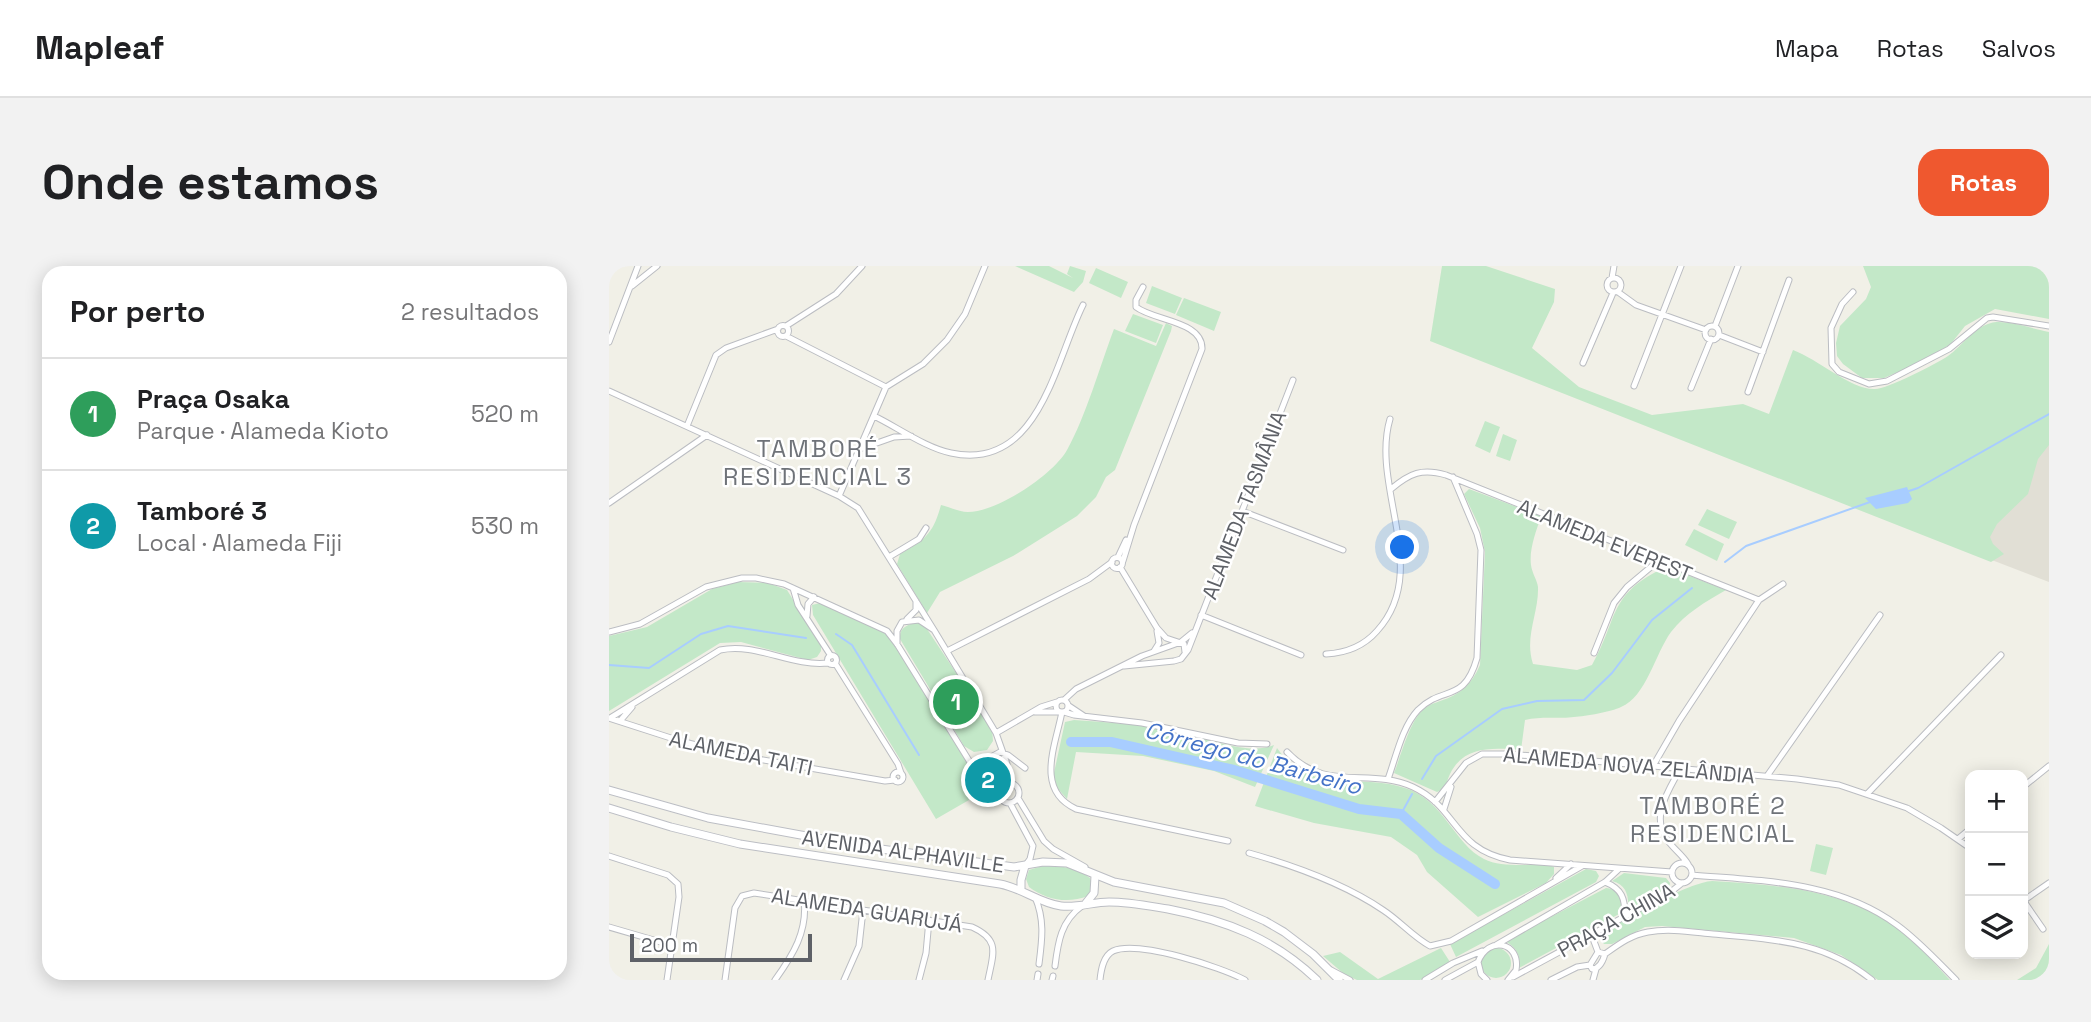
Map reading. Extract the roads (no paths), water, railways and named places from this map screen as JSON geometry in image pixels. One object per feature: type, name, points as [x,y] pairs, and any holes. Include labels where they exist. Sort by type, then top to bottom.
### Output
[{"type":"main road","name":"AVENIDA ALPHAVILLE","points":[[609,790],[664,807],[760,829],[1014,867],[1044,862],[1067,863],[1114,882],[1202,898],[1245,911],[1265,921],[1300,943],[1339,980]]},
{"type":"main road","name":"AVENIDA ALPHAVILLE","points":[[609,808],[677,829],[740,844],[990,882],[1063,906],[1102,902],[1125,903],[1215,920],[1268,942],[1318,980]]},
{"type":"main road","points":[[1021,890],[1025,866]]},
{"type":"main road","points":[[1082,906],[1094,893],[1095,876]]},
{"type":"street","points":[[609,342],[638,266]]},
{"type":"street","points":[[630,288],[657,266]]},
{"type":"street","points":[[687,426],[716,355],[726,348],[786,326],[836,294],[862,266]]},
{"type":"street","points":[[839,496],[886,387],[923,364],[947,340],[965,314],[985,266]]},
{"type":"street","points":[[1614,266],[1607,286],[1615,293],[1636,305],[1706,330]]},
{"type":"street","points":[[1634,386],[1681,266]]},
{"type":"street","points":[[1715,326],[1738,266]]},
{"type":"street","points":[[1583,363],[1615,293],[1621,289],[1621,282],[1612,278]]},
{"type":"street","points":[[1748,392],[1790,280]]},
{"type":"street","points":[[947,651],[1117,563],[1199,360],[1202,346],[1200,337],[1188,328],[1136,307],[1136,300],[1143,287]]},
{"type":"street","points":[[1853,292],[1842,304],[1831,328],[1832,364],[1839,372],[1869,384],[1887,381],[1949,349],[1987,318],[2049,326]]},
{"type":"street","points":[[874,416],[946,451],[968,454],[991,451],[1012,440],[1030,424],[1044,401],[1083,305]]},
{"type":"street","points":[[786,326],[789,331],[786,336]]},
{"type":"street","points":[[1706,330],[1709,326],[1715,326]]},
{"type":"street","points":[[1715,326],[1719,335]]},
{"type":"street","points":[[778,329],[779,336],[786,336],[886,387]]},
{"type":"street","points":[[1706,330],[1706,335],[1711,339]]},
{"type":"street","points":[[1691,388],[1711,339],[1719,335],[1763,352]]},
{"type":"street","name":"ALAMEDA TASMÂNIA","points":[[1124,666],[1174,661],[1184,655],[1189,647],[1293,380]]},
{"type":"street","points":[[609,391],[839,496],[858,508],[996,733],[1005,758]]},
{"type":"street","points":[[1325,654],[1350,651],[1370,639],[1380,629],[1392,608],[1401,568],[1385,448],[1390,419]]},
{"type":"street","points":[[890,424],[895,432],[894,437]]},
{"type":"street","points":[[609,503],[707,435]]},
{"type":"street","points":[[859,450],[894,437],[914,436]]},
{"type":"street","name":"ALAMEDA EVEREST","points":[[1391,489],[1405,477],[1419,471],[1453,477],[1759,600]]},
{"type":"street","points":[[1388,779],[1406,729],[1416,712],[1431,700],[1461,688],[1473,672],[1477,658],[1481,550],[1453,477]]},
{"type":"street","points":[[1459,496],[1466,484]]},
{"type":"street","points":[[1242,511],[1343,550]]},
{"type":"street","points":[[889,558],[919,539],[926,528]]},
{"type":"street","points":[[1594,653],[1609,612],[1620,594],[1658,561]]},
{"type":"street","points":[[1117,563],[1157,628],[1166,638],[1185,645],[1184,655]]},
{"type":"street","points":[[609,632],[641,624],[706,587],[729,579],[756,578],[793,588],[887,631],[973,767],[979,781]]},
{"type":"street","points":[[1653,765],[1759,600],[1783,584]]},
{"type":"street","points":[[610,718],[712,655],[727,649],[751,650],[800,662],[835,663],[835,657],[831,656],[798,606],[793,588]]},
{"type":"street","points":[[807,620],[808,604],[814,597]]},
{"type":"street","points":[[887,631],[915,612],[916,599]]},
{"type":"street","points":[[1201,615],[1301,655]]},
{"type":"street","points":[[1767,776],[1880,615]]},
{"type":"street","points":[[902,622],[919,620],[934,630]]},
{"type":"street","points":[[897,644],[897,631],[902,622]]},
{"type":"street","points":[[1155,662],[1151,658],[1159,643],[1157,628]]},
{"type":"street","name":"ALAMEDA TASMÂNIA","points":[[1064,708],[1084,685],[1153,652],[1181,642],[1194,631]]},
{"type":"street","points":[[1868,793],[2001,655]]},
{"type":"street","points":[[828,663],[827,658],[831,656]]},
{"type":"street","name":"ALAMEDA TAITI","points":[[610,718],[734,755],[876,778],[896,776],[893,757],[835,663]]},
{"type":"street","points":[[996,733],[1057,702]]},
{"type":"street","points":[[1057,702],[1056,708],[1064,708]]},
{"type":"street","points":[[1057,702],[1064,708],[1084,716],[1151,724],[1238,743],[1267,744]]},
{"type":"street","points":[[620,722],[633,704]]},
{"type":"street","points":[[1032,713],[1064,708]]},
{"type":"street","points":[[1064,708],[1050,782],[1055,794],[1064,803],[1076,809],[1228,841]]},
{"type":"street","points":[[1287,752],[1305,768],[1320,775],[1388,779],[1413,787],[1444,809],[1463,837],[1484,852],[1510,860],[1672,872]]},
{"type":"street","name":"ALAMEDA NOVA ZELÂNDIA","points":[[1436,802],[1466,763],[1482,754],[1653,765],[1820,782],[1868,793],[1907,808],[1965,844]]},
{"type":"street","points":[[973,767],[1005,758],[1025,768]]},
{"type":"street","points":[[973,767],[986,772],[1005,758]]},
{"type":"street","points":[[2028,783],[2049,766]]},
{"type":"street","points":[[1672,872],[1675,880],[1682,883],[1687,882],[1692,875],[1692,869],[1663,832],[1660,818],[1662,806],[1680,769]]},
{"type":"street","points":[[1009,771],[1010,783]]},
{"type":"street","points":[[994,778],[1000,788],[1001,800],[1010,803],[1033,846],[1025,866]]},
{"type":"street","points":[[1000,788],[1010,783]]},
{"type":"street","points":[[1010,783],[1018,788],[1018,798],[1044,841],[1095,876]]},
{"type":"street","name":"ALAMEDA NOVA ZELÂNDIA","points":[[1444,809],[1451,783]]},
{"type":"street","points":[[1010,803],[1018,798]]},
{"type":"street","points":[[1958,839],[1965,833]]},
{"type":"street","points":[[1672,872],[1676,865],[1675,850]]},
{"type":"street","points":[[1249,853],[1326,880],[1364,899],[1385,911],[1430,946],[1451,941],[1584,865]]},
{"type":"street","points":[[609,856],[668,876],[678,884],[679,897],[667,980]]},
{"type":"street","points":[[1552,883],[1571,864]]},
{"type":"street","points":[[1676,865],[1688,864]]},
{"type":"street","name":"PRAÇA CHINA","points":[[1425,980],[1453,962],[1496,945],[1605,882],[1618,870]]},
{"type":"street","points":[[1692,875],[1791,884],[1847,898],[1895,923],[1956,980]]},
{"type":"street","points":[[1605,882],[1621,892],[1625,916]]},
{"type":"street","name":"PRAÇA CHINA","points":[[1510,978],[1592,936],[1682,883]]},
{"type":"street","points":[[2028,898],[2049,883]]},
{"type":"street","name":"ALAMEDA GUARUJÁ","points":[[725,980],[735,908],[742,897],[754,893],[972,927],[988,935],[994,949],[988,980]]},
{"type":"street","points":[[1035,897],[1043,927],[1039,961],[1055,964],[1067,919],[1082,906]]},
{"type":"street","points":[[775,980],[800,939],[804,899]]},
{"type":"street","points":[[2028,908],[2043,929]]},
{"type":"street","points":[[844,980],[859,946],[863,910]]},
{"type":"street","points":[[919,980],[926,953],[929,920]]},
{"type":"street","points":[[609,927],[671,945]]},
{"type":"street","points":[[1551,980],[1577,967],[1590,965],[1602,953],[1624,940],[1661,930],[1800,944],[1833,954],[1872,980]]},
{"type":"street","points":[[1592,936],[1602,953]]},
{"type":"street","name":"PRAÇA CHINA","points":[[1496,945],[1508,948],[1516,958],[1516,970],[1510,978]]},
{"type":"street","points":[[1100,980],[1104,961],[1110,954],[1124,949],[1179,956],[1208,963],[1245,980]]},
{"type":"street","points":[[1445,980],[1478,962],[1485,950]]},
{"type":"street","points":[[1593,980],[1602,953]]},
{"type":"street","points":[[1478,962],[1481,974],[1486,980]]},
{"type":"street","points":[[1590,965],[1595,969]]},
{"type":"street","points":[[1329,969],[1350,980]]},
{"type":"water","points":[[1907,487],[1912,499],[1908,503],[1876,509],[1865,498]]},
{"type":"waterway","name":"Córrego do Barbeiro","points":[[1909,491],[2049,414]]},
{"type":"waterway","name":"Córrego do Barbeiro","points":[[1725,562],[1746,546],[1870,502]]},
{"type":"waterway","name":"Córrego do Barbeiro","points":[[1422,779],[1436,756],[1502,709],[1537,701],[1584,700],[1612,673],[1652,620],[1692,588]]},
{"type":"waterway","name":"Córrego do Barbeiro","points":[[609,665],[649,668],[701,634],[728,626],[806,638]]},
{"type":"waterway","name":"Córrego do Barbeiro","points":[[836,634],[852,645],[919,755]]},
{"type":"waterway","name":"Córrego do Barbeiro","points":[[1071,742],[1111,742],[1234,770],[1359,809],[1401,814],[1439,848],[1495,884]]},
{"type":"waterway","name":"Córrego do Barbeiro","points":[[1401,814],[1412,794]]},
{"type":"place","name":"Praça Osaka","points":[[956,702]]},
{"type":"place","name":"Tamboré 3","points":[[988,780]]},
{"type":"district","name":"TAMBORÉ RESIDENCIAL 3","points":[[818,462]]},
{"type":"district","name":"TAMBORÉ 2 RESIDENCIAL","points":[[1713,819]]}]
